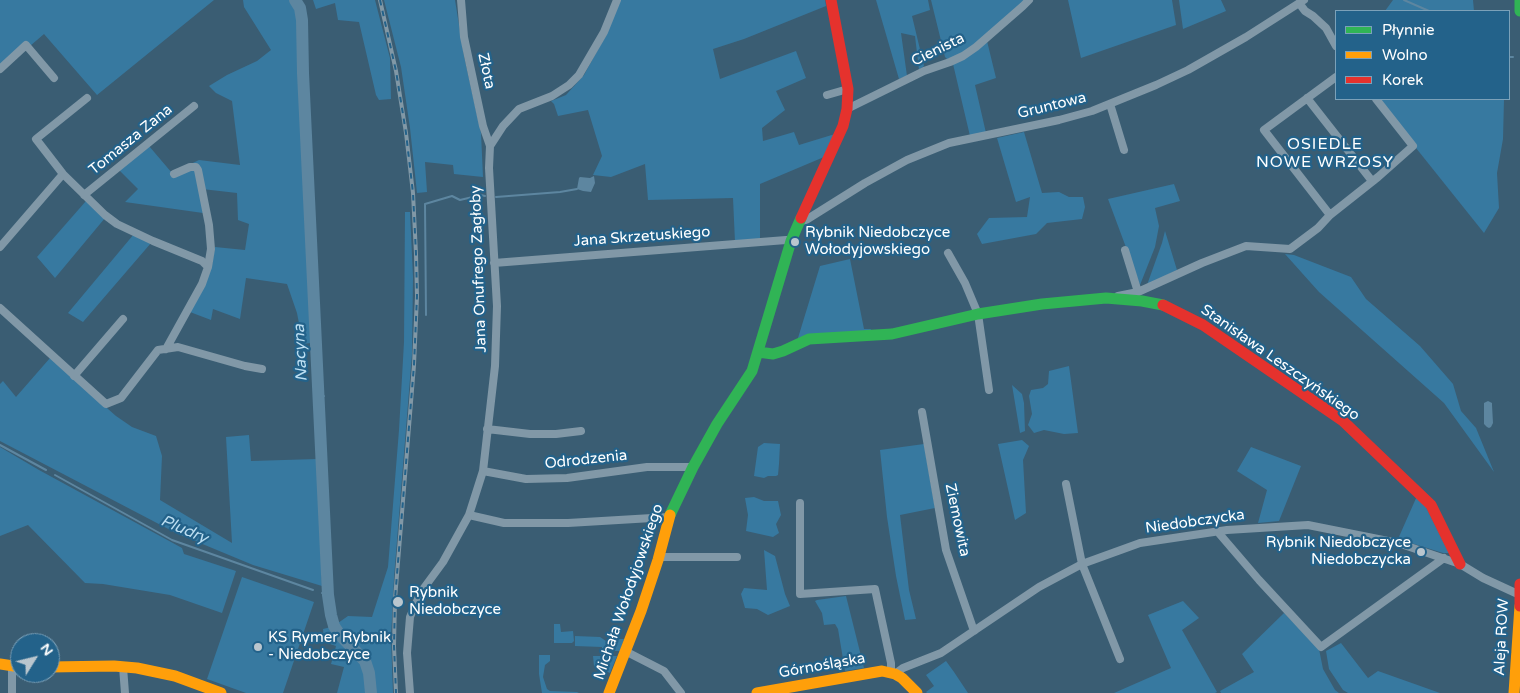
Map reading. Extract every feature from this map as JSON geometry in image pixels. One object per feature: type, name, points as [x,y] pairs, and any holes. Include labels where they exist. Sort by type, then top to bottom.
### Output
[{"type":"street","name":"Złota","points":[[460,0],[464,37],[483,126],[490,146]]},
{"type":"street","points":[[490,146],[503,126],[519,110],[552,96],[569,85],[579,75],[604,32],[617,0]]},
{"type":"street","name":"Michała Wołodyjowskiego","points":[[609,693],[641,611],[659,557],[669,517],[693,467],[752,371],[791,241],[842,132],[847,109],[848,89],[831,0]]},
{"type":"street","name":"Cienista","points":[[847,109],[924,72],[950,62],[976,47],[1029,0]]},
{"type":"street","points":[[1520,0],[1520,12]]},
{"type":"street","points":[[1302,1],[1304,11],[1326,28],[1335,44]]},
{"type":"street","name":"Gruntowa","points":[[800,221],[806,221],[865,183],[907,160],[949,143],[1059,120],[1092,111],[1188,70],[1246,37],[1302,1]]},
{"type":"street","points":[[0,69],[26,45],[54,78]]},
{"type":"street","points":[[1330,215],[1264,130],[1335,78]]},
{"type":"street","points":[[827,95],[848,89]]},
{"type":"street","name":"Tomasza Zana","points":[[87,98],[36,139],[63,174],[105,215],[117,224],[153,241],[202,260],[208,267]]},
{"type":"street","points":[[1307,98],[1372,181]]},
{"type":"street","points":[[1106,298],[1138,292],[1202,263],[1246,246],[1290,250],[1413,146],[1377,100]]},
{"type":"street","points":[[1110,104],[1124,150]]},
{"type":"street","name":"Tomasza Zana","points":[[84,195],[194,106]]},
{"type":"street","name":"Jana Onufrego Zagłoby","points":[[410,693],[408,653],[410,618],[421,592],[442,562],[469,515],[483,472],[496,366],[497,306],[489,168],[490,146]]},
{"type":"street","points":[[166,349],[202,284],[208,267],[210,249],[209,225],[198,170],[196,167],[190,167],[174,174]]},
{"type":"street","points":[[0,247],[63,174]]},
{"type":"street","name":"Jana Skrzetuskiego","points":[[494,263],[791,241]]},
{"type":"street","points":[[1125,250],[1138,292]]},
{"type":"street","points":[[948,253],[965,283],[978,314],[989,390]]},
{"type":"street","name":"Stanisława Leszczyńskiego","points":[[758,352],[773,354],[809,339],[892,334],[978,314],[1042,304],[1106,298],[1165,305],[1203,325],[1343,421],[1431,505],[1460,564]]},
{"type":"street","points":[[0,308],[106,404],[120,398],[158,350],[178,347],[262,369]]},
{"type":"street","points":[[74,376],[123,319]]},
{"type":"street","name":"Ziemowita","points":[[922,412],[946,550],[974,631]]},
{"type":"street","points":[[487,429],[530,434],[556,434],[581,431]]},
{"type":"street","name":"Odrodzenia","points":[[483,472],[526,479],[567,478],[647,467],[693,467]]},
{"type":"street","points":[[1066,484],[1082,564],[1120,660]]},
{"type":"street","points":[[800,502],[800,594],[875,589],[893,673],[917,693]]},
{"type":"street","points":[[469,515],[504,523],[568,523],[669,517]]},
{"type":"street","name":"Niedobczycka","points":[[893,673],[942,653],[1039,587],[1082,564],[1140,543],[1217,531],[1308,525],[1398,543],[1460,564],[1483,578],[1520,595]]},
{"type":"street","points":[[1217,531],[1258,580],[1321,647],[1444,558]]},
{"type":"street","points":[[659,557],[736,557]]},
{"type":"street","name":"Aleja ROW","points":[[1514,693],[1520,584]]},
{"type":"street","points":[[625,651],[664,671],[681,693]]},
{"type":"street","points":[[60,667],[137,668],[170,675],[221,693]]},
{"type":"street","points":[[123,667],[125,693]]},
{"type":"street","name":"Górnośląska","points":[[757,693],[795,690],[870,672],[882,671],[893,673]]},
{"type":"shaded area","points":[[0,0],[214,0],[97,95],[44,34],[30,46],[26,41],[0,65]]},
{"type":"shaded area","points":[[243,0],[293,0],[297,8],[300,33],[311,343],[303,344],[297,313],[287,284],[246,278],[240,319],[213,309],[211,320],[190,312],[212,264],[215,247],[245,250],[249,224],[238,220],[237,193],[202,189],[203,213],[125,202],[138,189],[119,170],[149,146],[172,173],[199,160],[240,165],[232,101],[216,93],[209,86],[257,61],[271,50],[244,7]]},
{"type":"shaded area","points":[[313,0],[375,0],[390,58],[391,99],[379,100],[376,95],[359,22],[338,20],[335,3],[316,9]]},
{"type":"shaded area","points":[[384,0],[455,0],[464,56],[481,133],[483,177],[454,174],[453,165],[425,162],[427,192],[417,193],[401,67]]},
{"type":"shaded area","points":[[620,0],[825,0],[826,6],[744,39],[713,49],[720,79],[796,51],[806,78],[776,91],[785,110],[762,128],[763,141],[794,132],[799,145],[835,134],[824,157],[760,184],[760,240],[735,242],[733,198],[648,200],[645,164],[611,177],[593,175],[602,156],[588,110],[558,116],[551,101],[566,95],[584,75],[607,33]]},
{"type":"shaded area","points":[[876,0],[928,0],[930,10],[912,16],[924,66],[919,70],[915,36],[901,33],[907,76],[899,79]]},
{"type":"shaded area","points":[[931,0],[1026,0],[975,45],[949,61],[945,57]]},
{"type":"shaded area","points":[[1068,0],[1172,0],[1176,25],[1081,58]]},
{"type":"shaded area","points":[[1179,0],[1221,0],[1226,11],[1183,29]]},
{"type":"shaded area","points":[[1393,0],[1473,0],[1474,10],[1386,10]]},
{"type":"shaded area","points":[[987,41],[996,78],[975,85],[986,133],[970,136],[953,64]]},
{"type":"shaded area","points":[[1380,100],[1504,100],[1503,139],[1497,173],[1499,208],[1484,233]]},
{"type":"shaded area","points":[[1024,132],[1042,193],[1059,192],[1069,197],[1083,197],[1085,207],[1082,219],[1047,223],[1036,234],[982,244],[977,234],[989,218],[1027,217],[1030,197],[1016,202],[997,138]]},
{"type":"shaded area","points":[[594,176],[595,183],[591,192],[577,189],[580,177],[590,178]]},
{"type":"shaded area","points":[[1174,184],[1180,201],[1155,208],[1159,226],[1155,247],[1140,285],[1108,199]]},
{"type":"shaded area","points":[[86,201],[105,218],[55,278],[37,257]]},
{"type":"shaded area","points":[[405,212],[410,212],[413,277],[412,354],[394,578],[391,638],[393,693],[375,693],[373,674],[368,661],[342,633],[338,623],[348,616],[372,617],[388,567],[404,342]]},
{"type":"shaded area","points":[[1165,231],[1177,270],[1147,285],[1162,243]]},
{"type":"shaded area","points":[[134,234],[151,243],[83,322],[68,313]]},
{"type":"shaded area","points":[[1285,254],[1294,255],[1351,277],[1366,299],[1420,346],[1453,384],[1461,411],[1476,428],[1494,472],[1444,403],[1319,292]]},
{"type":"shaded area","points":[[850,259],[864,329],[871,329],[870,332],[798,338],[820,266]]},
{"type":"shaded area","points":[[50,358],[116,416],[132,427],[156,436],[162,456],[160,500],[232,543],[226,437],[249,435],[251,461],[317,459],[322,586],[253,565],[176,533],[0,441],[0,384],[3,381],[16,397]]},
{"type":"shaded area","points":[[1069,366],[1078,433],[1064,434],[1044,430],[1034,433],[1028,425],[1032,414],[1029,396],[1031,390],[1043,388],[1048,384],[1049,371]]},
{"type":"shaded area","points":[[1012,385],[1022,394],[1024,403],[1025,431],[1020,433]]},
{"type":"shaded area","points":[[1488,401],[1492,403],[1493,423],[1489,428],[1484,424],[1484,403]]},
{"type":"shaded area","points":[[1022,440],[1029,446],[1023,460],[1026,513],[1015,520],[998,444]]},
{"type":"shaded area","points":[[764,443],[780,444],[778,475],[776,476],[764,478],[754,476],[758,447]]},
{"type":"shaded area","points":[[924,444],[935,508],[900,515],[909,590],[916,619],[905,620],[887,517],[880,450]]},
{"type":"shaded area","points":[[0,447],[182,548],[184,554],[236,571],[222,613],[170,595],[103,584],[85,583],[28,525],[0,536]]},
{"type":"shaded area","points":[[1251,447],[1301,466],[1279,521],[1258,523],[1267,490],[1237,471]]},
{"type":"shaded area","points":[[1417,496],[1426,507],[1449,553],[1443,553],[1398,539]]},
{"type":"shaded area","points":[[754,497],[764,501],[778,501],[781,515],[776,524],[779,533],[773,537],[746,531],[748,515],[745,498]]},
{"type":"shaded area","points":[[764,550],[775,556],[790,606],[768,615],[757,609],[745,608],[741,594],[744,588],[767,590]]},
{"type":"shaded area","name":"KS Rymer Rybnik - Niedobczyce","points":[[242,577],[314,602],[283,693],[246,693],[207,679]]},
{"type":"shaded area","points":[[846,596],[864,668],[845,671],[838,629],[835,624],[824,625],[822,613],[815,601]]},
{"type":"shaded area","points":[[1183,601],[1199,618],[1182,630],[1217,692],[1114,693],[1171,668],[1148,615]]},
{"type":"shaded area","points":[[1284,613],[1319,649],[1323,669],[1335,690],[1339,693],[1221,693],[1220,691],[1254,672],[1242,654]]},
{"type":"shaded area","points":[[554,624],[560,624],[561,632],[573,631],[574,641],[572,643],[554,643]]},
{"type":"shaded area","points":[[331,627],[364,662],[369,693],[337,693],[344,667],[331,664],[336,646],[324,642],[323,629]]},
{"type":"shaded area","points":[[575,636],[600,637],[606,641],[615,642],[617,639],[624,639],[620,651],[602,651],[602,647],[575,646]]},
{"type":"shaded area","points":[[1341,643],[1368,678],[1378,671],[1440,693],[1348,693],[1343,690],[1329,669],[1326,651]]},
{"type":"shaded area","points":[[539,655],[550,655],[550,661],[545,665],[543,677],[547,689],[550,691],[579,693],[542,693]]},
{"type":"shaded area","points":[[593,656],[617,656],[610,673],[594,666]]},
{"type":"shaded area","points":[[946,661],[968,693],[926,692],[934,686],[926,675]]},
{"type":"waterway","name":"Nacyna","points":[[295,0],[300,8],[302,20],[328,595],[334,626],[365,661],[369,673],[371,693]]},
{"type":"waterway","points":[[1404,0],[1427,10]]},
{"type":"waterway","points":[[496,197],[577,189]]},
{"type":"waterway","points":[[426,315],[425,204],[452,196],[460,200],[481,195],[485,196]]},
{"type":"waterway","name":"Nacyna","points":[[319,400],[324,396]]},
{"type":"waterway","name":"Pludry","points":[[0,445],[46,470]]},
{"type":"waterway","name":"Pludry","points":[[55,475],[172,540],[313,590]]},
{"type":"waterway","name":"Pludry","points":[[322,593],[328,595]]},
{"type":"railway","points":[[380,0],[396,71],[406,133],[413,193],[417,296],[414,365],[395,599],[396,693]]},
{"type":"traffic: fast","points":[[1520,0],[1520,11]]},
{"type":"traffic: fast","points":[[670,515],[693,467],[717,424],[752,371],[791,241],[801,218]]},
{"type":"traffic: fast","points":[[758,352],[773,354],[809,339],[892,334],[978,314],[1042,304],[1106,298],[1163,305]]},
{"type":"traffic: slow","points":[[609,693],[641,611],[658,560],[670,515]]},
{"type":"traffic: slow","points":[[1514,693],[1520,606]]},
{"type":"traffic: slow","points":[[0,664],[10,666]]},
{"type":"traffic: slow","points":[[60,667],[114,666],[137,668],[175,676],[221,693]]},
{"type":"traffic: slow","points":[[757,693],[882,671],[902,678],[917,693]]},
{"type":"traffic: jam","points":[[801,218],[843,126],[847,109],[848,89],[831,0]]},
{"type":"traffic: jam","points":[[1163,305],[1203,325],[1343,421],[1431,505],[1460,564]]},
{"type":"traffic: jam","points":[[1520,584],[1520,606]]},
{"type":"place","name":"Rybnik Niedobczyce Wołodyjowskiego","points":[[795,242]]},
{"type":"place","name":"Rybnik Niedobczyce Niedobczycka","points":[[1421,552]]},
{"type":"place","name":"Rybnik Niedobczyce","points":[[398,602]]},
{"type":"place","name":"KS Rymer Rybnik - Niedobczyce","points":[[258,647]]},
{"type":"district","name":"OSIEDLE NOWE WRZOSY","points":[[1325,154]]}]
